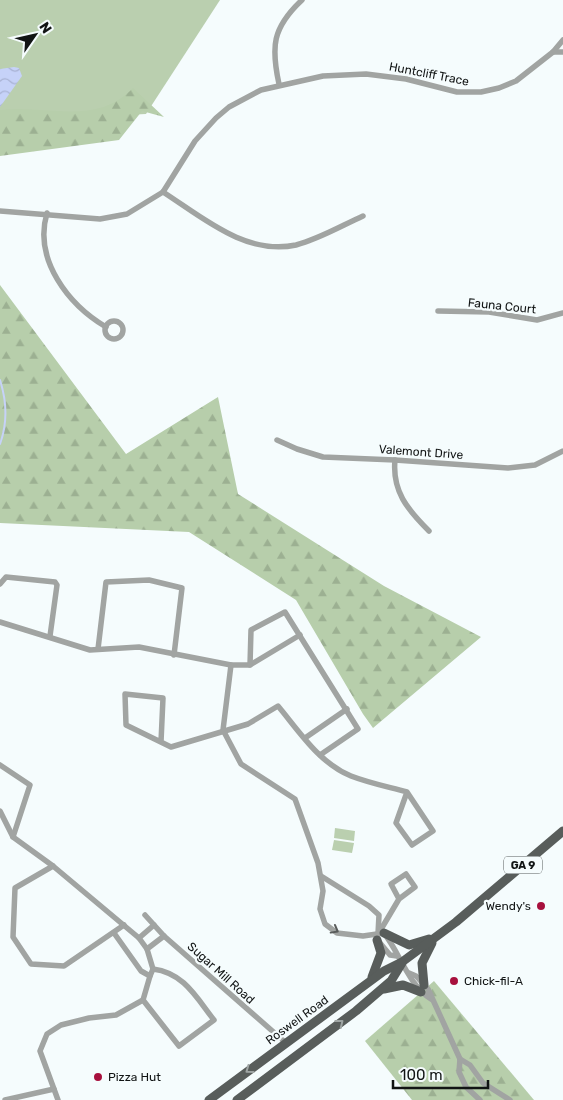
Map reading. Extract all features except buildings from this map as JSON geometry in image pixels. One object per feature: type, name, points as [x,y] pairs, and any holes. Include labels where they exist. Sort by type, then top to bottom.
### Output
[{"type":"main road","name":"Roswell Road","points":[[208,1100],[400,959],[456,922],[563,831]]},
{"type":"main road","points":[[368,982],[377,968],[381,953],[380,935],[409,945],[436,936]]},
{"type":"main road","points":[[379,991],[403,985],[423,989],[422,963],[436,936]]},
{"type":"main road","name":"Roswell Road","points":[[237,1100],[326,1034],[379,991],[390,980],[400,959]]},
{"type":"street","points":[[279,84],[273,58],[274,44],[286,17],[302,0]]},
{"type":"street","name":"Huntcliff Trace","points":[[0,211],[100,219],[116,218],[142,207],[163,192],[195,141],[216,118],[245,98],[279,84],[323,76],[366,74],[406,78],[457,92],[481,92],[499,88],[516,80],[553,52],[563,40]]},
{"type":"street","points":[[553,52],[563,52]]},
{"type":"street","points":[[163,192],[232,236],[258,245],[276,247],[295,245],[363,216]]},
{"type":"street","points":[[47,214],[44,223],[45,244],[56,278],[78,308],[106,327]]},
{"type":"street","name":"Fauna Court","points":[[438,311],[490,312],[537,320],[563,313]]},
{"type":"street","name":"Valemont Drive","points":[[277,440],[297,449],[323,457],[522,467],[546,461],[563,451]]},
{"type":"street","points":[[395,460],[394,478],[400,497],[408,510],[429,531]]},
{"type":"street","points":[[0,584],[6,577],[55,582],[57,584],[50,636]]},
{"type":"street","points":[[98,649],[106,582],[149,580],[182,588],[174,655]]},
{"type":"street","points":[[250,665],[251,630],[285,612],[358,729],[320,755]]},
{"type":"street","points":[[0,622],[90,650],[139,648],[231,665],[250,665],[300,635]]},
{"type":"street","points":[[231,665],[223,730],[241,764],[295,799],[320,876],[323,891],[320,909],[325,924],[337,933],[363,936],[380,935],[396,949],[412,982],[423,989],[431,999],[460,1059],[470,1065],[483,1083],[510,1100]]},
{"type":"street","points":[[161,742],[163,698],[126,693],[126,725],[171,747],[248,724],[276,706],[320,755],[335,767],[351,776],[407,792],[433,831],[412,845],[396,823],[407,792]]},
{"type":"street","points":[[305,738],[347,709]]},
{"type":"street","points":[[0,765],[30,785],[13,837]]},
{"type":"street","points":[[0,811],[13,837],[53,866],[139,938],[147,949],[153,969],[143,1000],[116,1015],[89,1018],[61,1025],[47,1034],[40,1051],[58,1100]]},
{"type":"street","points":[[53,866],[15,888],[13,937],[31,964],[64,966],[124,925]]},
{"type":"street","points":[[380,935],[399,899],[415,887],[406,874],[391,884],[399,899]]},
{"type":"street","points":[[320,876],[369,906],[379,915],[380,935],[390,954],[400,959]]},
{"type":"street","name":"Sugar Mill Road","points":[[145,916],[164,936],[286,1044]]},
{"type":"street","points":[[139,938],[154,925]]},
{"type":"street","points":[[114,932],[141,971],[150,976]]},
{"type":"street","points":[[147,949],[164,936]]},
{"type":"street","points":[[143,1000],[179,1046],[214,1020],[183,982],[173,974],[153,969]]},
{"type":"street","points":[[460,1059],[458,1072],[466,1087],[480,1100]]},
{"type":"street","points":[[5,1100],[54,1088]]},
{"type":"green space","points":[[0,0],[220,0],[146,114],[0,121]]},
{"type":"green space","points":[[133,88],[164,117],[142,111],[119,140],[0,156],[0,110],[87,111],[103,107],[118,100]]},
{"type":"green space","points":[[0,285],[126,454],[218,397],[238,494],[384,586],[481,637],[373,728],[296,600],[189,532],[0,523]]},
{"type":"green space","points":[[335,828],[355,831],[354,841],[334,838]]},
{"type":"green space","points":[[334,840],[354,843],[352,853],[332,850]]},
{"type":"green space","points":[[434,981],[534,1100],[412,1100],[365,1041]]},
{"type":"water","points":[[19,68],[22,76],[0,107],[0,69]]},
{"type":"waterway","points":[[0,380],[6,412],[0,444]]},
{"type":"place","name":"Wendy's","points":[[541,906]]},
{"type":"place","name":"Chick-fil-A","points":[[454,981]]},
{"type":"place","name":"Pizza Hut","points":[[98,1077]]}]
